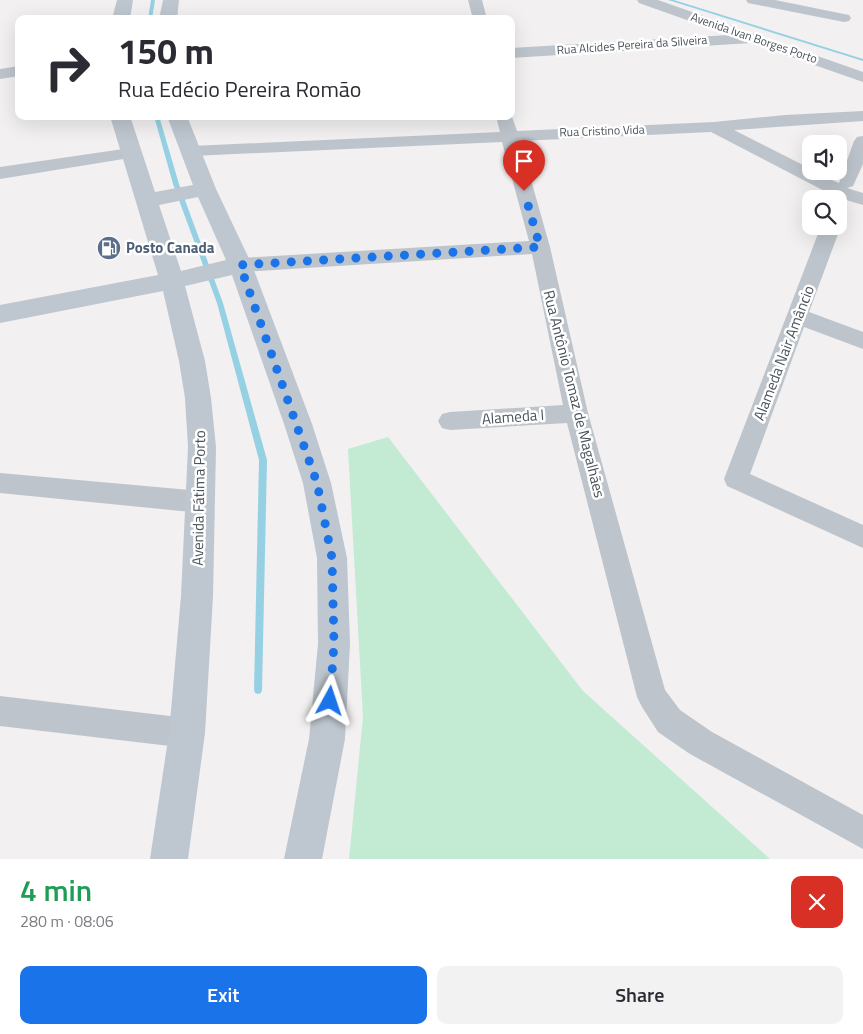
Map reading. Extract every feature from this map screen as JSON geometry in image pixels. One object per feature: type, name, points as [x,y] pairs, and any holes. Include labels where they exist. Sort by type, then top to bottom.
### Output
[{"type":"main road","points":[[122,15],[125,0]]},
{"type":"main road","points":[[169,15],[171,0]]},
{"type":"main road","name":"Avenida Fátima Porto","points":[[121,120],[130,153],[153,199],[173,276],[192,361],[198,398],[202,447],[197,596],[187,734],[169,859]]},
{"type":"main road","points":[[179,120],[192,151],[198,190],[317,483],[332,558],[334,644],[327,739],[303,859]]},
{"type":"main road","points":[[153,199],[198,190]]},
{"type":"main road","points":[[0,314],[173,276],[230,267]]},
{"type":"main road","points":[[0,294],[92,282],[173,276]]},
{"type":"street","points":[[475,0],[479,15]]},
{"type":"street","name":"Avenida Ivan Borges Porto","points":[[644,0],[863,77]]},
{"type":"street","points":[[753,0],[850,21],[796,0]]},
{"type":"street","name":"Rua Alcides Pereira da Silveira","points":[[515,53],[753,38]]},
{"type":"street","points":[[0,74],[15,72]]},
{"type":"street","name":"Rua Cristino Vida","points":[[192,151],[506,126],[714,127],[785,120],[863,116]]},
{"type":"street","points":[[766,154],[770,138],[776,128],[785,120]]},
{"type":"street","name":"Rua Antônio Tomaz de Magalhães","points":[[506,126],[540,247],[576,413],[652,697],[669,721],[701,743],[863,833]]},
{"type":"street","points":[[714,127],[837,190]]},
{"type":"street","points":[[844,190],[863,141]]},
{"type":"street","points":[[0,174],[130,153]]},
{"type":"street","points":[[847,194],[863,199]]},
{"type":"street","name":"Alameda Nair Amâncio","points":[[828,235],[736,479],[863,537]]},
{"type":"street","points":[[230,267],[540,247]]},
{"type":"street","points":[[798,316],[863,340]]},
{"type":"street","name":"Alameda I","points":[[450,421],[576,413]]},
{"type":"street","points":[[0,483],[201,502]]},
{"type":"street","points":[[0,711],[187,734]]},
{"type":"green space","points":[[388,437],[583,691],[770,859],[349,859],[363,717],[348,449]]},
{"type":"waterway","points":[[151,15],[153,0]]},
{"type":"waterway","points":[[670,0],[863,60]]},
{"type":"waterway","points":[[157,120],[176,184],[220,303],[263,460],[258,690]]},
{"type":"place","name":"Posto Canada","points":[[109,248]]},
{"type":"route","points":[[330,701],[334,644],[332,558],[317,483],[298,424],[240,265],[540,247],[524,191]]}]
